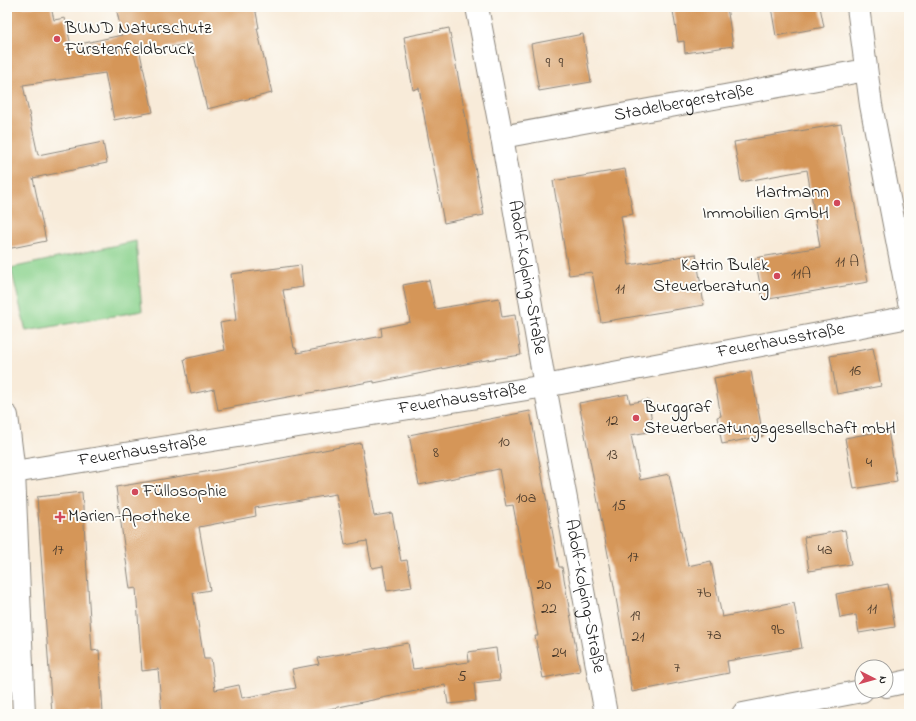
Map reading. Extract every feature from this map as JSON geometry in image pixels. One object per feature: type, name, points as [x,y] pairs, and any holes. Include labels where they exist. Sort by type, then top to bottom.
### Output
[{"type":"street","name":"Adolf-Kolping-Straße","points":[[477,7],[502,137],[545,386],[606,714]]},
{"type":"street","points":[[858,7],[871,105],[909,302]]},
{"type":"street","name":"Stadelbergerstraße","points":[[502,137],[866,70]]},
{"type":"street","name":"Feuerhausstraße","points":[[14,472],[545,386],[909,317]]},
{"type":"street","points":[[7,416],[14,472],[24,714]]},
{"type":"street","points":[[894,684],[909,681]]},
{"type":"street","points":[[744,714],[854,693]]},
{"type":"green space","points":[[136,241],[142,311],[26,331],[11,268]]},
{"type":"building","points":[[7,7],[51,7],[54,20],[65,18],[71,46],[122,35],[116,7],[255,7],[259,28],[257,28],[272,93],[207,109],[191,43],[140,53],[153,112],[114,120],[105,73],[23,85],[38,155],[103,142],[107,163],[33,178],[46,241],[7,249]]},
{"type":"building","points":[[685,7],[727,7],[733,46],[685,53],[684,41],[678,42],[673,11],[685,9]]},
{"type":"building","points":[[771,7],[820,7],[824,27],[776,36]]},
{"type":"building","points":[[449,28],[484,215],[444,223],[419,88],[413,90],[404,37]]},
{"type":"building","points":[[583,34],[591,82],[539,91],[531,44]]},
{"type":"building","points":[[841,124],[868,282],[763,300],[755,258],[820,247],[807,170],[741,182],[734,142]]},
{"type":"building","points":[[625,169],[633,214],[621,216],[629,265],[696,254],[704,305],[601,322],[592,272],[569,275],[553,181]]},
{"type":"building","points":[[301,265],[303,287],[283,290],[294,348],[296,348],[297,353],[382,336],[381,328],[410,322],[403,285],[429,280],[435,309],[499,298],[502,317],[515,315],[521,355],[480,361],[374,383],[374,381],[218,410],[214,389],[191,394],[184,359],[225,350],[220,323],[236,320],[231,274]]},
{"type":"building","points":[[873,348],[881,386],[837,394],[830,356]]},
{"type":"building","points":[[751,371],[763,436],[722,444],[717,417],[721,416],[714,378]]},
{"type":"building","points":[[628,394],[630,403],[648,400],[654,431],[631,435],[640,480],[669,474],[688,566],[711,561],[722,617],[794,603],[802,648],[727,661],[729,673],[632,692],[614,586],[579,403]]},
{"type":"building","points":[[530,411],[559,567],[562,567],[580,671],[543,678],[535,636],[538,636],[513,505],[506,506],[499,469],[419,485],[409,435]]},
{"type":"building","points":[[888,430],[897,481],[854,489],[845,438]]},
{"type":"building","points":[[361,443],[374,516],[392,513],[401,561],[407,560],[412,587],[387,591],[383,566],[372,568],[367,541],[345,545],[336,494],[255,508],[256,516],[199,527],[210,590],[193,593],[204,659],[211,659],[215,690],[239,685],[242,698],[296,688],[292,669],[319,664],[317,658],[408,643],[413,669],[469,662],[468,652],[496,648],[500,680],[474,683],[476,701],[448,704],[445,685],[305,714],[162,714],[158,669],[142,671],[136,588],[130,589],[116,487],[229,468]]},
{"type":"building","points":[[82,492],[92,651],[99,650],[103,713],[52,714],[37,497]]},
{"type":"building","points":[[845,530],[851,564],[809,571],[804,537]]},
{"type":"building","points":[[888,584],[895,627],[859,633],[856,615],[840,618],[836,594]]},
{"type":"place","name":"BUND Naturschutz Fürstenfeldbruck","points":[[57,39]]},
{"type":"place","name":"Hartmann Immobilien GmbH","points":[[837,203]]},
{"type":"place","name":"Katrin Bulek Steuerberatung","points":[[777,276]]},
{"type":"place","name":"Burggraf Steuerberatungsgesellschaft mbH","points":[[636,418]]},
{"type":"place","name":"Füllosophie","points":[[135,492]]},
{"type":"place","name":"Marien-Apotheke","points":[[60,517]]}]
